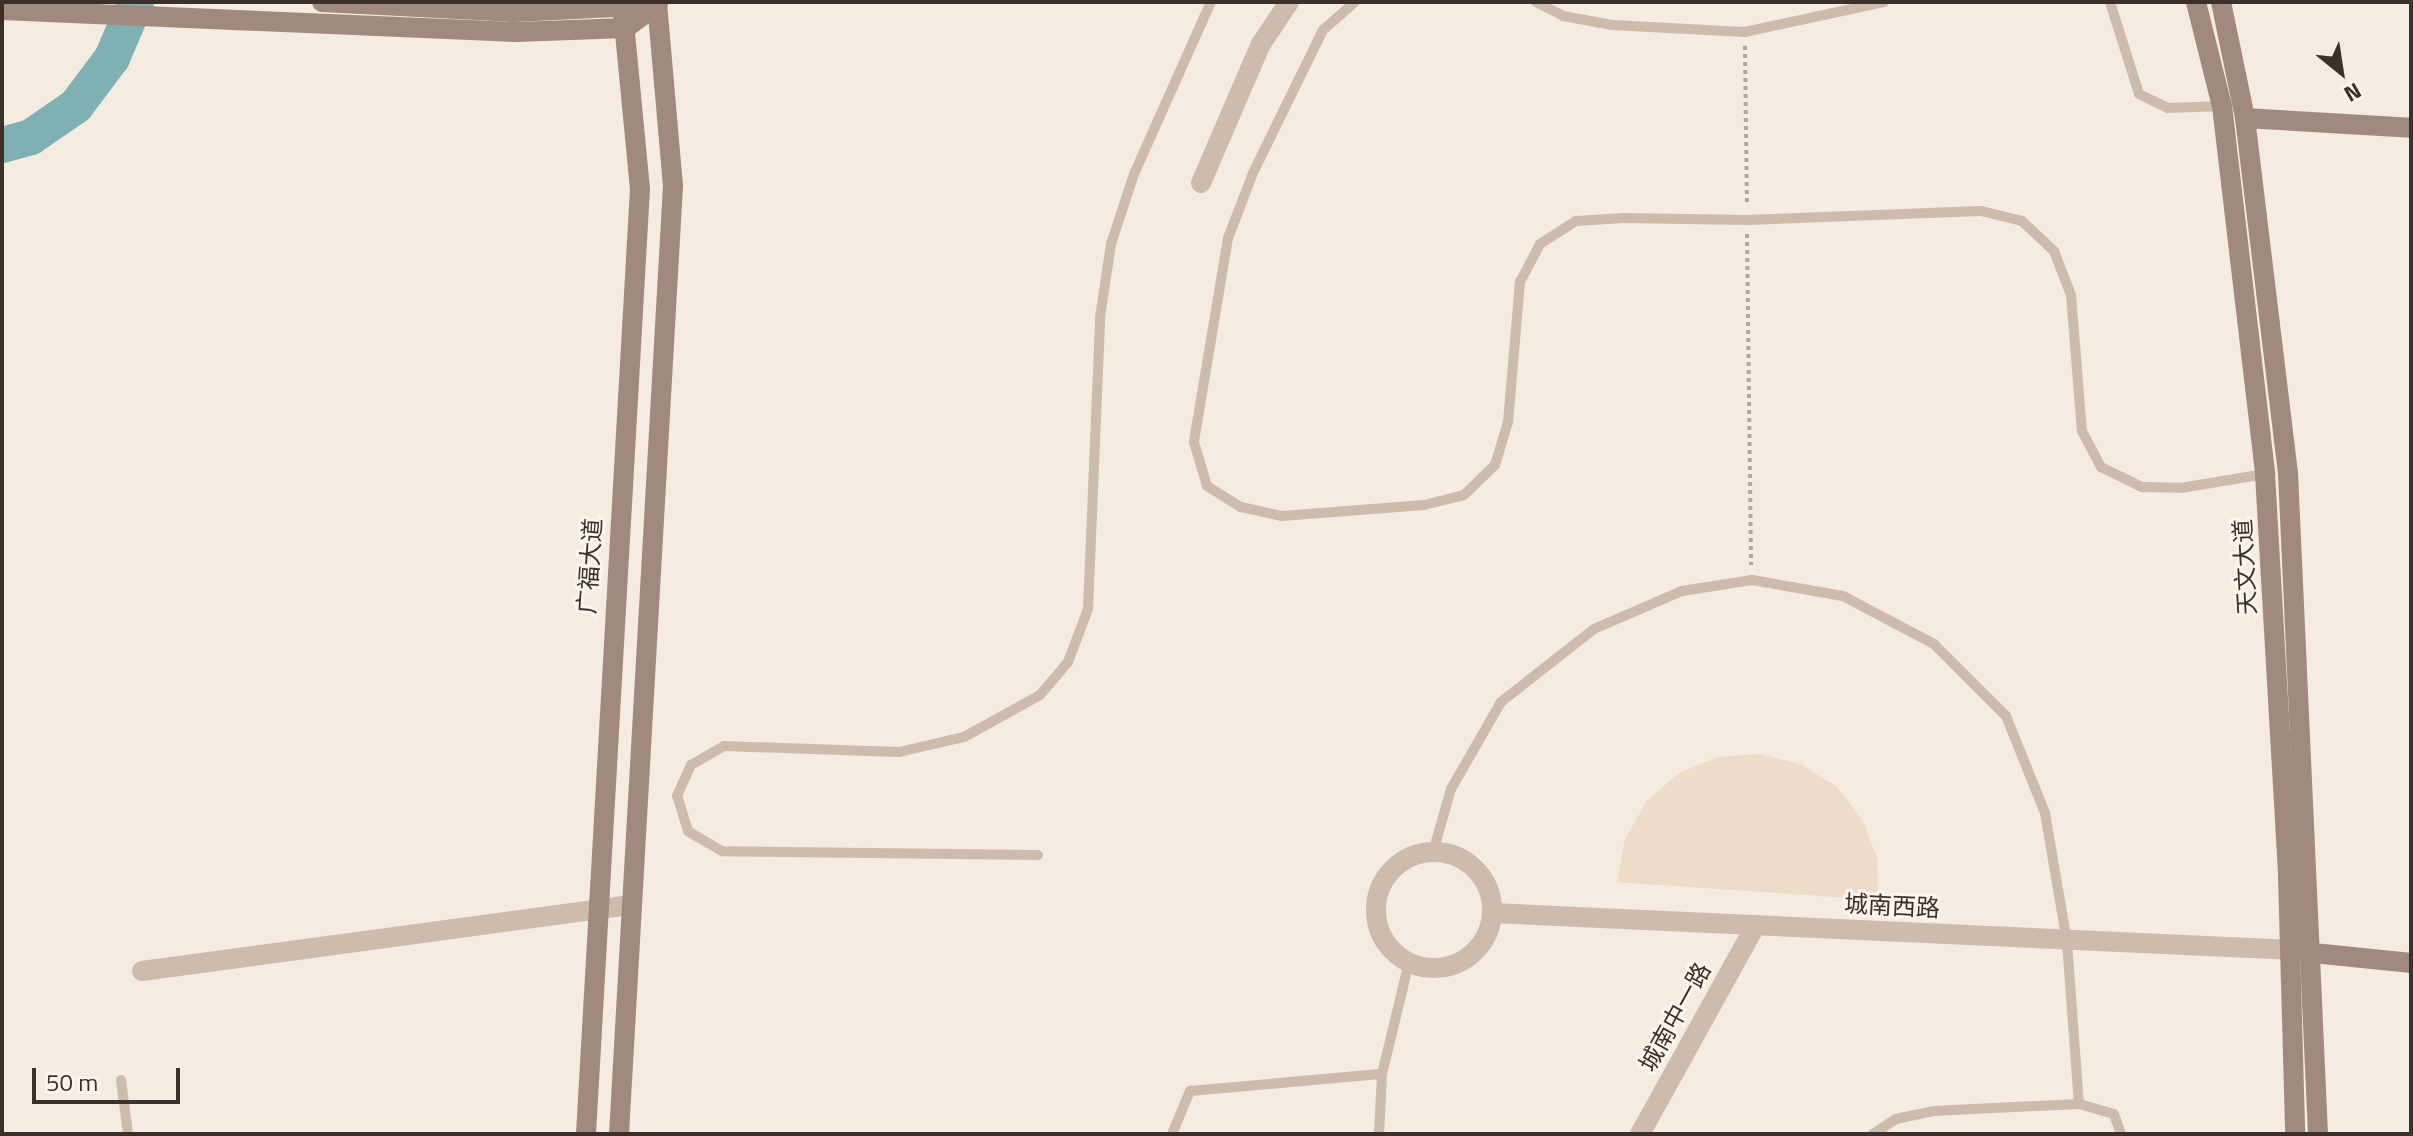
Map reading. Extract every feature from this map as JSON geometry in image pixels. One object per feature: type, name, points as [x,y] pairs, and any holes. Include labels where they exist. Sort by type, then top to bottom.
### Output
[{"type":"main road","points":[[322,2],[514,12],[657,3]]},
{"type":"main road","points":[[514,12],[534,2]]},
{"type":"main road","name":"天文大道","points":[[2196,2],[2222,106],[2265,474],[2290,950],[2295,1134]]},
{"type":"main road","name":"天文大道","points":[[2221,2],[2245,118],[2288,473],[2313,953],[2318,1134]]},
{"type":"main road","points":[[12,11],[200,22],[516,32],[626,28],[657,3]]},
{"type":"main road","points":[[619,1134],[628,905],[673,186],[657,3]]},
{"type":"main road","name":"广福大道","points":[[586,1134],[595,909],[640,189],[623,4]]},
{"type":"main road","points":[[2245,118],[2411,128]]},
{"type":"main road","points":[[2313,953],[2411,963]]},
{"type":"street","points":[[1201,183],[1261,44],[1289,2]]},
{"type":"street","points":[[1433,852],[1452,854],[1476,870],[1490,894],[1492,913],[1478,947],[1464,959],[1446,966],[1409,962],[1382,937],[1377,899],[1396,865],[1433,852]]},
{"type":"street","points":[[142,971],[628,905]]},
{"type":"street","name":"城南西路","points":[[1492,913],[2290,950]]},
{"type":"street","name":"城南中一路","points":[[1640,1134],[1756,925]]},
{"type":"lane","points":[[1038,855],[722,851],[688,831],[677,796],[691,765],[724,746],[899,752],[964,737],[1040,695],[1068,662],[1088,609],[1100,317],[1111,244],[1134,174],[1211,2]]},
{"type":"lane","points":[[1355,2],[1323,30],[1253,173],[1228,238],[1194,442],[1207,486],[1241,507],[1282,516],[1424,505],[1464,495],[1495,465],[1508,422],[1520,282],[1540,244],[1576,221],[1747,220],[1981,211],[2022,221],[2054,251],[2071,295],[2082,431],[2101,467],[2155,487],[2181,488],[2265,474]]},
{"type":"lane","points":[[1536,2],[1563,16],[1612,25],[1745,32],[1884,2]]},
{"type":"lane","points":[[2110,2],[2139,94],[2168,108],[2222,106]]},
{"type":"lane","points":[[1433,852],[1451,789],[1501,702],[1594,629],[1682,591],[1752,580],[1843,596],[1921,637],[2006,716],[2045,813],[2067,942],[2079,1104]]},
{"type":"lane","points":[[1379,1134],[1382,1074],[1409,962]]},
{"type":"lane","points":[[1172,1134],[1190,1091],[1382,1074]]},
{"type":"lane","points":[[121,1080],[128,1134]]},
{"type":"lane","points":[[1873,1134],[1896,1119],[1934,1111],[2079,1104],[2114,1114],[2121,1134]]},
{"type":"path","points":[[1745,32],[1752,580]]},
{"type":"shaded area","points":[[1760,754],[1800,764],[1836,786],[1862,819],[1877,858],[1878,900],[1617,882],[1625,839],[1647,801],[1679,773],[1718,757]]},
{"type":"waterway","points":[[2,145],[31,137],[76,106],[112,58],[136,2]]}]
